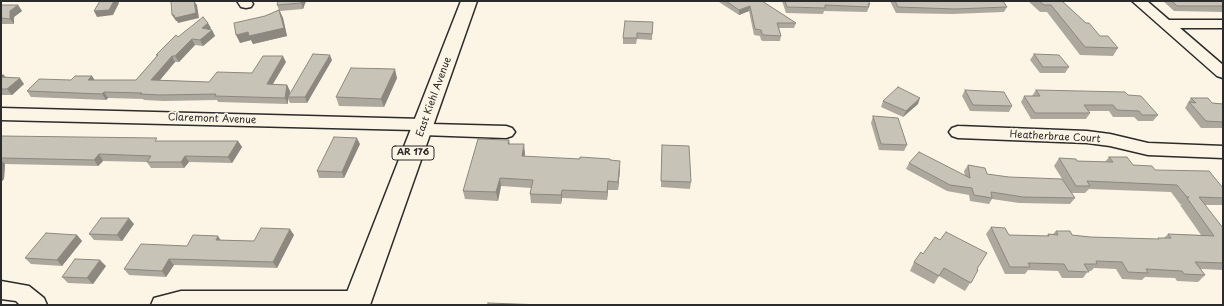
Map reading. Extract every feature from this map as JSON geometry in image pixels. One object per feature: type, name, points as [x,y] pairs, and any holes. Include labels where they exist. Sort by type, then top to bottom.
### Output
[{"type":"main road","name":"East Kiehl Avenue","points":[[357,302],[423,127],[468,1]]},
{"type":"street","points":[[1139,1],[1223,73]]},
{"type":"street","points":[[1166,24],[1223,24]]},
{"type":"street","name":"Claremont Avenue","points":[[1,114],[423,127],[506,132]]},
{"type":"street","name":"Heatherbrae Court","points":[[958,132],[1100,138],[1148,149],[1223,152]]},
{"type":"street","points":[[1,290],[21,293],[36,305]]},
{"type":"street","points":[[162,305],[181,300],[216,299],[357,302]]},
{"type":"building","points":[[100,1],[114,1],[109,10],[94,11]]},
{"type":"building","points":[[171,1],[194,1],[196,13],[175,18],[174,15],[172,15]]},
{"type":"building","points":[[278,1],[302,1],[301,3],[277,5]]},
{"type":"building","points":[[726,1],[762,1],[796,23],[777,23],[781,36],[764,35],[762,34],[761,30],[755,29],[750,6],[739,10]]},
{"type":"building","points":[[785,1],[868,1],[870,4],[868,4],[869,7],[825,5],[825,8],[787,7]]},
{"type":"building","points":[[895,1],[1003,1],[1007,7],[955,9],[898,7]]},
{"type":"building","points":[[1039,1],[1062,1],[1086,23],[1089,23],[1100,36],[1108,36],[1118,48],[1085,47],[1051,5],[1044,5]]},
{"type":"building","points":[[1172,1],[1223,1],[1223,6],[1177,6]]},
{"type":"building","points":[[1,5],[18,5],[10,11],[10,19],[1,18]]},
{"type":"building","points":[[279,10],[284,28],[249,36],[248,32],[236,35],[234,23],[265,16]]},
{"type":"building","points":[[203,17],[208,23],[202,28],[212,30],[200,40],[192,39],[175,56],[172,56],[151,80],[209,82],[217,72],[252,73],[263,56],[283,56],[267,84],[287,85],[285,98],[215,96],[216,94],[160,95],[140,94],[142,93],[104,92],[102,94],[27,91],[39,79],[71,80],[75,76],[92,76],[88,80],[136,80],[158,55],[156,55],[176,35],[178,37]]},
{"type":"building","points":[[625,21],[653,22],[652,34],[637,33],[637,38],[623,38]]},
{"type":"building","points":[[313,54],[330,55],[305,97],[288,97]]},
{"type":"building","points":[[1034,54],[1059,55],[1069,67],[1043,67]]},
{"type":"building","points":[[351,68],[395,69],[381,99],[336,97]]},
{"type":"building","points":[[1,77],[20,78],[7,89],[1,89]]},
{"type":"building","points":[[898,87],[920,98],[906,111],[883,101]]},
{"type":"building","points":[[965,90],[1004,92],[1012,106],[973,105]]},
{"type":"building","points":[[1036,90],[1125,92],[1128,95],[1141,96],[1158,115],[1142,115],[1139,111],[1117,110],[1113,105],[1084,105],[1090,113],[1035,113],[1024,96],[1040,96]]},
{"type":"building","points":[[1191,98],[1208,98],[1212,103],[1223,104],[1223,122],[1206,121],[1189,102],[1196,103]]},
{"type":"building","points":[[873,116],[898,118],[907,145],[881,144]]},
{"type":"building","points":[[1,136],[157,138],[155,141],[238,141],[228,157],[185,156],[181,162],[147,162],[151,156],[99,154],[94,160],[1,158]]},
{"type":"building","points":[[334,137],[357,138],[342,172],[317,171]]},
{"type":"building","points":[[478,139],[509,140],[508,144],[524,144],[522,156],[580,159],[580,157],[620,161],[618,182],[608,181],[607,192],[562,190],[561,195],[530,194],[533,180],[500,178],[496,192],[463,191]]},
{"type":"building","points":[[662,145],[689,146],[691,182],[661,181]]},
{"type":"building","points":[[919,152],[970,178],[968,165],[985,168],[987,174],[1009,177],[1062,179],[1075,198],[1023,197],[991,192],[992,198],[974,195],[972,188],[950,185],[909,163]]},
{"type":"building","points":[[1109,157],[1127,157],[1133,165],[1152,166],[1155,170],[1209,171],[1223,188],[1223,198],[1199,197],[1223,228],[1223,263],[1195,262],[1205,275],[1184,274],[1182,271],[1146,269],[1148,273],[1128,272],[1122,262],[1096,261],[1097,264],[1084,264],[1089,272],[1068,271],[1064,264],[1028,263],[1030,267],[1010,267],[991,227],[1005,228],[1009,235],[1049,236],[1048,234],[1058,235],[1056,231],[1070,231],[1072,235],[1090,237],[1159,239],[1158,238],[1171,238],[1168,234],[1214,236],[1187,198],[1189,197],[1187,197],[1177,185],[1087,181],[1090,186],[1076,186],[1059,158],[1076,159],[1077,161],[1113,162]]},
{"type":"building","points":[[101,218],[129,218],[117,235],[89,234]]},
{"type":"building","points":[[261,228],[290,229],[273,262],[169,259],[162,271],[124,269],[141,244],[187,246],[193,235],[218,236],[216,240],[254,241]]},
{"type":"building","points":[[946,232],[987,253],[977,269],[978,270],[971,283],[944,268],[939,276],[914,262],[921,252],[923,254],[935,237],[940,240]]},
{"type":"building","points":[[46,233],[77,235],[57,260],[25,258]]},
{"type":"building","points":[[75,259],[100,260],[87,278],[62,277]]},
{"type":"building","points":[[488,303],[543,305],[488,305]]}]
